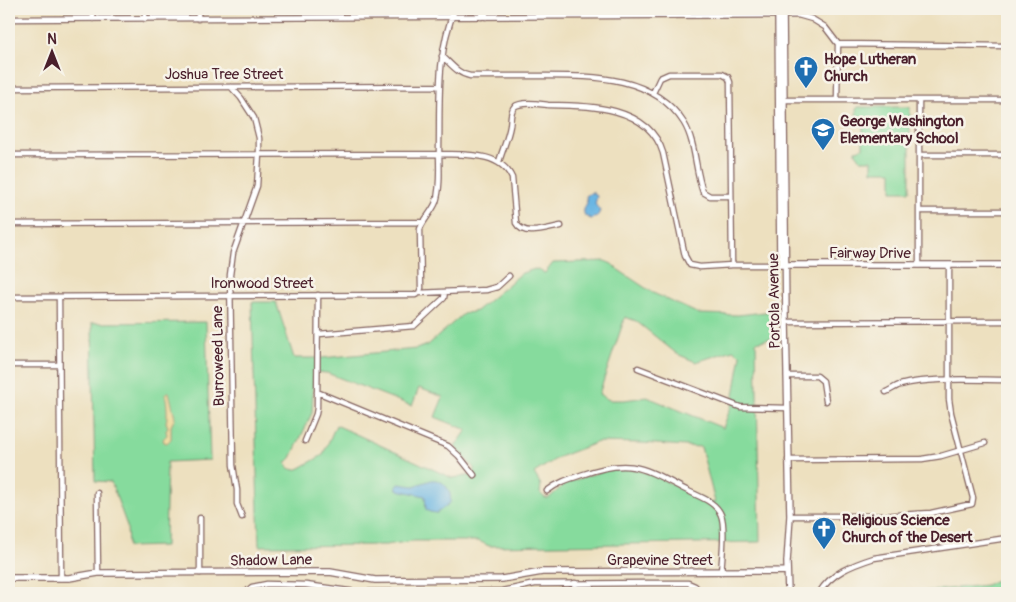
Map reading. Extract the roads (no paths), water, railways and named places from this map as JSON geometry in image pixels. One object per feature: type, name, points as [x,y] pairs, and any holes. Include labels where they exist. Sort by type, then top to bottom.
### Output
[{"type":"street","points":[[93,9],[93,19]]},
{"type":"street","points":[[145,9],[145,19]]},
{"type":"street","points":[[198,9],[198,19]]},
{"type":"street","points":[[366,9],[366,17]]},
{"type":"street","points":[[419,293],[421,288],[420,228],[436,202],[439,182],[442,56],[451,17],[455,9]]},
{"type":"street","points":[[484,9],[484,17]]},
{"type":"street","points":[[9,19],[484,17],[781,12],[812,19],[825,27],[838,44],[837,100]]},
{"type":"street","name":"Portola Avenue","points":[[781,12],[784,100],[783,265]]},
{"type":"street","name":"Portola Avenue","points":[[781,12],[783,265],[790,516],[787,571],[788,593]]},
{"type":"street","points":[[838,44],[1007,46]]},
{"type":"street","points":[[442,56],[463,75],[599,77],[630,83],[653,93],[666,102],[685,124],[690,137],[703,192],[710,196],[731,196]]},
{"type":"street","points":[[653,93],[660,78],[669,74],[722,74],[728,77],[730,82],[732,265]]},
{"type":"street","name":"Joshua Tree Street","points":[[9,88],[440,86]]},
{"type":"street","name":"Burroweed Lane","points":[[231,87],[254,118],[259,138],[256,186],[232,260],[230,296],[233,465],[237,504],[242,517]]},
{"type":"street","points":[[784,100],[1007,100]]},
{"type":"street","points":[[919,265],[920,100]]},
{"type":"street","name":"Fairway Drive","points":[[499,162],[510,127],[511,113],[514,108],[524,104],[582,105],[625,113],[647,127],[659,140],[687,262],[693,267],[732,265],[1007,265]]},
{"type":"street","points":[[9,155],[439,154],[479,156],[499,162],[509,172],[512,178],[518,228],[529,231],[561,226]]},
{"type":"street","points":[[919,155],[1007,155]]},
{"type":"street","points":[[919,211],[1007,211]]},
{"type":"street","points":[[9,224],[423,222]]},
{"type":"street","points":[[790,516],[880,516],[931,513],[972,504],[973,498],[967,468],[951,413],[949,399],[949,265]]},
{"type":"street","name":"Ironwood Street","points":[[9,297],[415,295],[419,293],[486,290],[497,286],[509,276]]},
{"type":"street","points":[[319,334],[414,326],[444,298],[445,292]]},
{"type":"street","points":[[305,441],[316,414],[319,334],[318,295]]},
{"type":"street","points":[[59,297],[61,578]]},
{"type":"street","points":[[786,322],[1007,321]]},
{"type":"street","points":[[9,366],[59,365]]},
{"type":"street","points":[[638,368],[672,379],[740,407],[788,408]]},
{"type":"street","points":[[787,376],[817,376],[824,381],[826,401]]},
{"type":"street","points":[[886,392],[899,385],[950,380],[1007,380]]},
{"type":"street","points":[[317,392],[448,446],[459,456],[474,475]]},
{"type":"street","points":[[788,460],[922,459],[942,456],[961,448],[984,443]]},
{"type":"street","points":[[547,490],[580,475],[613,466],[634,466],[650,471],[712,502],[721,515],[723,526],[722,572]]},
{"type":"street","points":[[97,493],[98,574]]},
{"type":"street","points":[[200,518],[200,573]]},
{"type":"street","points":[[819,593],[835,575],[874,558],[1007,538]]},
{"type":"street","name":"Grapevine Street","points":[[533,572],[787,571]]},
{"type":"street","name":"Shadow Lane","points":[[9,578],[61,578],[98,574],[330,572],[375,580],[502,579],[514,578],[533,572]]},
{"type":"street","points":[[575,583],[576,593]]},
{"type":"street","points":[[245,593],[256,585],[267,584],[306,585],[356,592],[468,592],[502,591],[535,584],[688,583],[695,586],[701,593]]},
{"type":"water","points":[[592,192],[597,196],[595,204],[600,211],[597,217],[591,219],[585,216],[583,210],[587,203],[586,196]]},
{"type":"water","points":[[431,480],[443,483],[451,498],[450,503],[437,513],[426,510],[425,496],[396,488],[399,484],[414,486]]},
{"type":"place","name":"Hope Lutheran Church","points":[[806,89]]},
{"type":"place","name":"George Washington Elementary School","points":[[823,151]]},
{"type":"place","name":"Religious Science Church of the Desert","points":[[824,550]]}]
